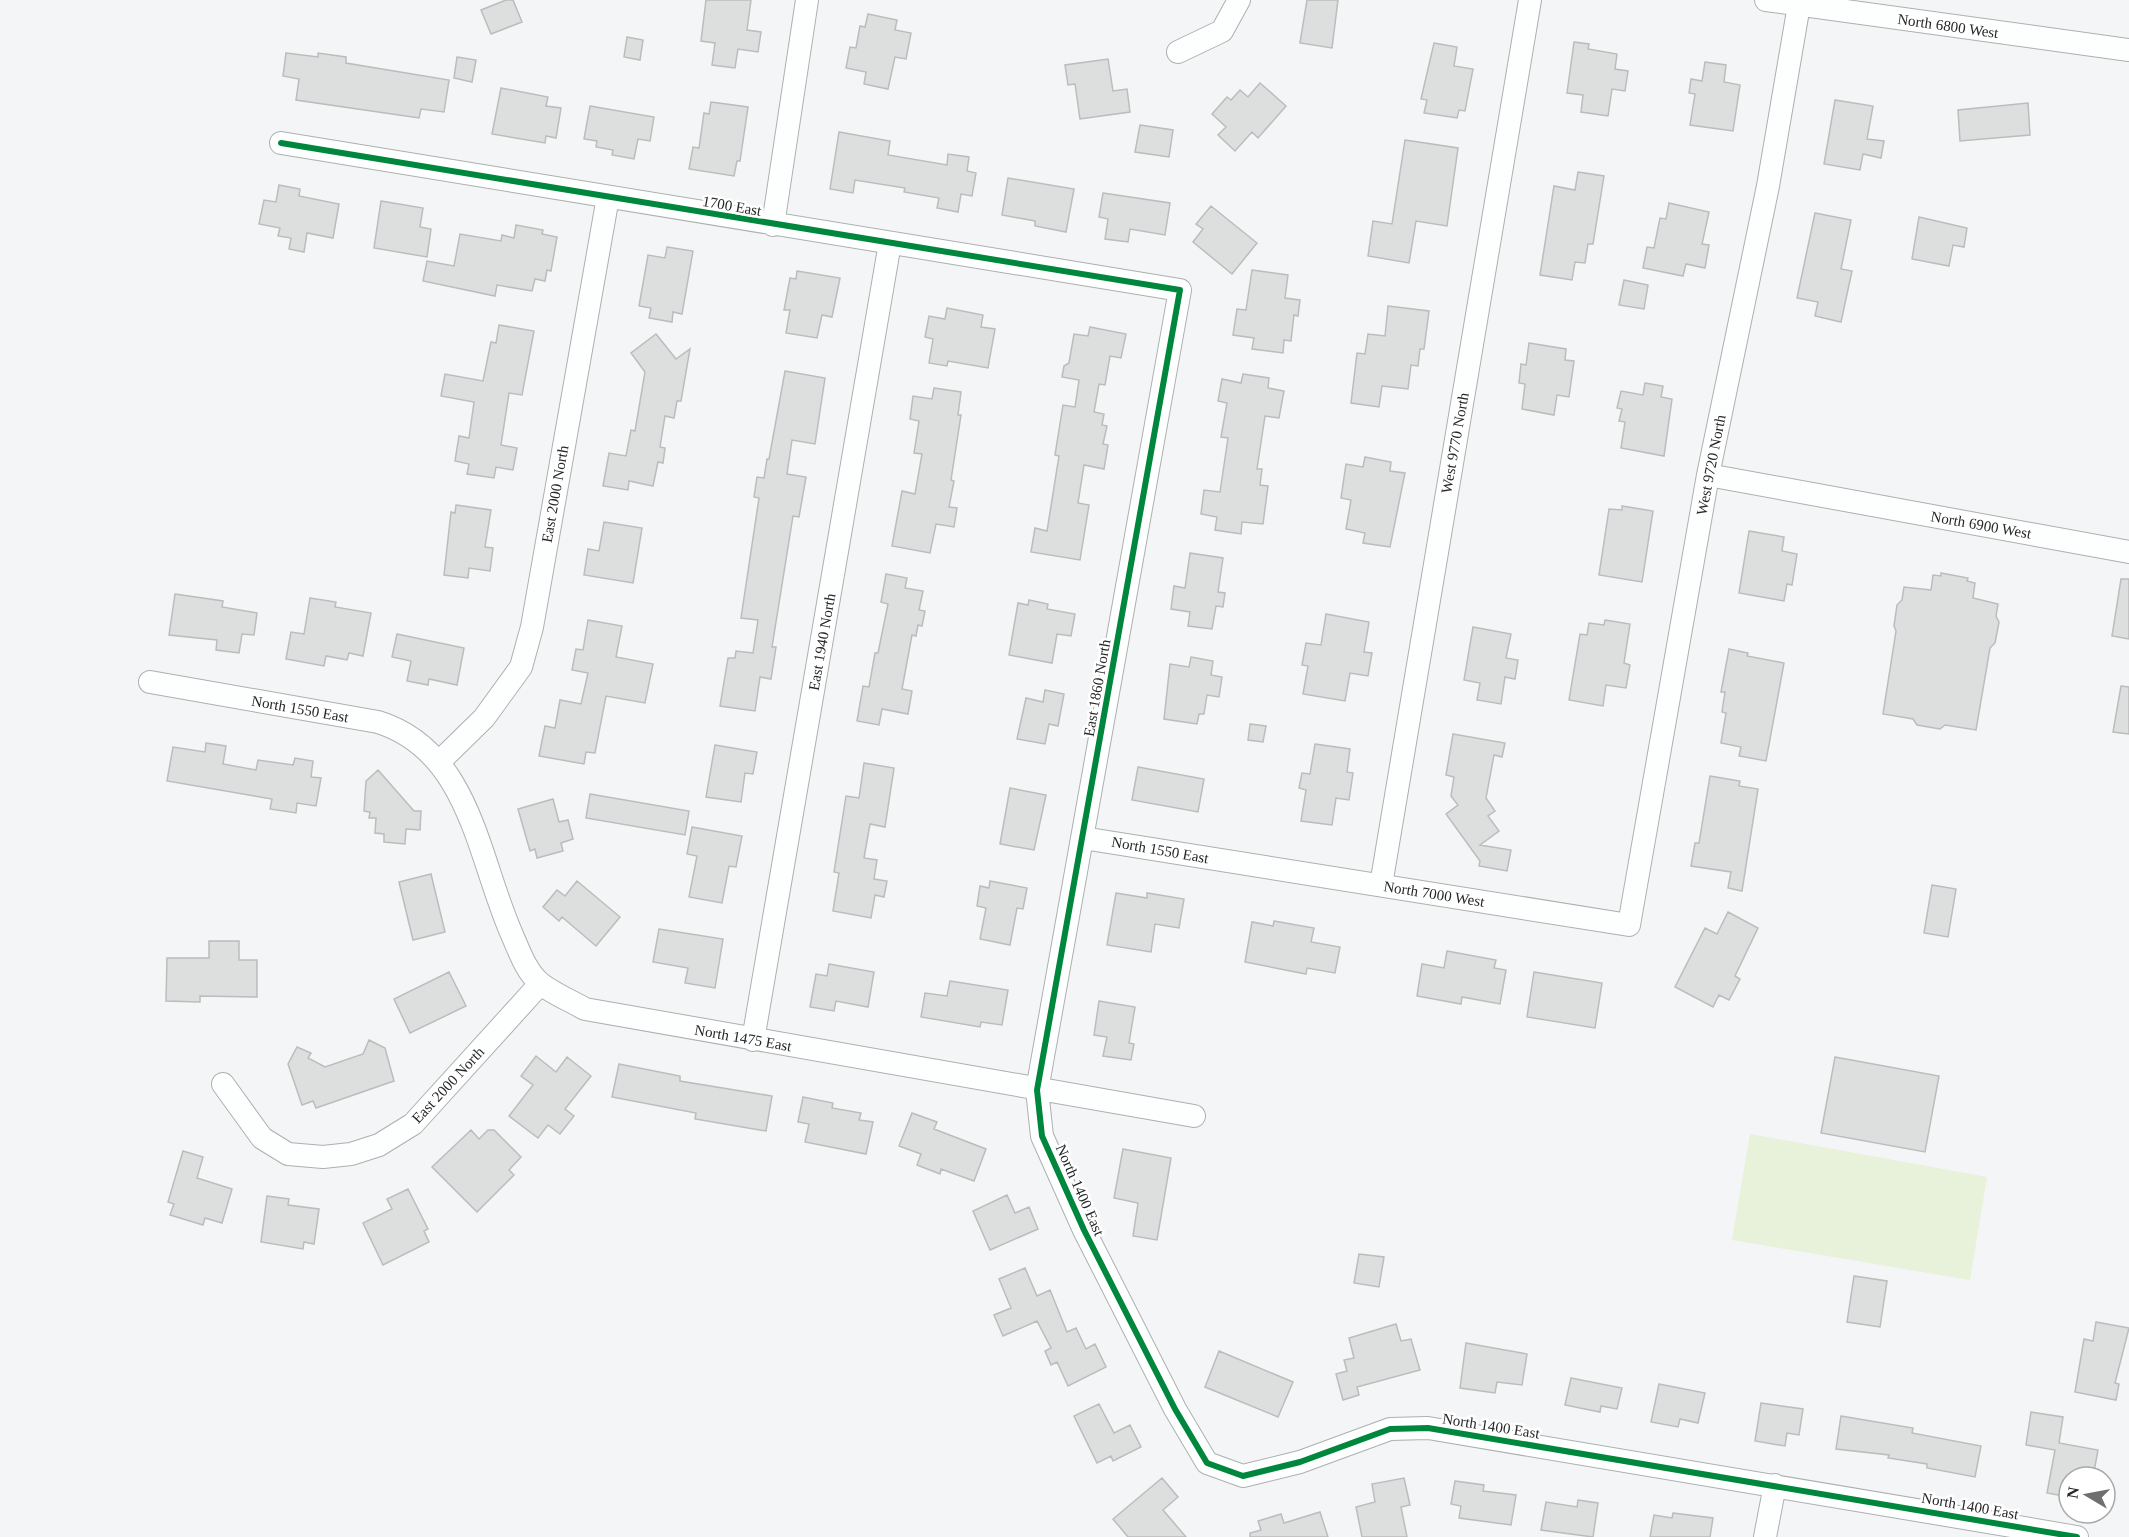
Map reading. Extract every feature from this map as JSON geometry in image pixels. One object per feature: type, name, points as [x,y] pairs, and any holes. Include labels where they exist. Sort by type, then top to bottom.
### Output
[{"type":"street","points":[[773,225],[807,0]]},
{"type":"street","points":[[1178,51],[1222,31],[1239,0]]},
{"type":"street","name":"West 9770 North","points":[[1381,885],[1530,0]]},
{"type":"street","name":"North 6800 West","points":[[1767,0],[2129,50]]},
{"type":"street","name":"West 9720 North","points":[[1629,926],[1708,475],[1768,186],[1798,5]]},
{"type":"street","name":"1700 East","points":[[281,142],[773,225],[1180,290]]},
{"type":"street","name":"East 2000 North","points":[[439,762],[484,718],[521,667],[532,627],[608,197]]},
{"type":"street","name":"East 1940 North","points":[[753,1041],[890,243]]},
{"type":"street","name":"East 1860 North","points":[[1038,1090],[1180,290]]},
{"type":"street","name":"North 6900 West","points":[[1708,475],[2129,552]]},
{"type":"street","name":"North 1550 East","points":[[150,682],[378,722],[398,728],[421,742],[439,762]]},
{"type":"street","name":"North 1475 East","points":[[439,762],[459,789],[506,922],[525,964],[540,984],[585,1009],[753,1041],[1194,1116]]},
{"type":"street","name":"North 1550 East","points":[[1083,838],[1238,864]]},
{"type":"street","name":"North 7000 West","points":[[1238,864],[1629,926]]},
{"type":"street","name":"East 2000 North","points":[[223,1084],[262,1138],[288,1154],[333,1156],[351,1154],[380,1145],[413,1124],[540,984]]},
{"type":"street","name":"North 1400 East","points":[[1038,1090],[1042,1136],[1084,1230],[1174,1409],[1207,1462],[1243,1476],[1300,1462],[1390,1429],[1428,1428],[2077,1537]]},
{"type":"street","points":[[1765,1537],[1775,1485]]},
{"type":"green space","points":[[1750,1134],[1987,1177],[1970,1280],[1732,1240]]},
{"type":"building","points":[[506,0],[513,0],[522,22],[491,34],[481,10]]},
{"type":"building","points":[[706,0],[751,0],[747,30],[761,32],[758,52],[738,49],[735,68],[712,65],[715,43],[701,41]]},
{"type":"building","points":[[1307,0],[1338,0],[1332,48],[1300,43]]},
{"type":"building","points":[[868,14],[897,20],[895,30],[911,33],[906,59],[895,57],[888,89],[864,84],[866,72],[846,68],[850,47],[856,48],[860,26],[865,27]]},
{"type":"building","points":[[627,37],[643,40],[640,60],[624,57]]},
{"type":"building","points":[[1574,42],[1589,44],[1588,49],[1617,54],[1615,69],[1628,71],[1625,91],[1612,89],[1608,116],[1581,112],[1583,95],[1567,93]]},
{"type":"building","points":[[1434,43],[1457,47],[1454,66],[1473,69],[1465,111],[1459,110],[1457,118],[1424,113],[1427,100],[1421,99]]},
{"type":"building","points":[[286,53],[318,57],[318,53],[346,57],[346,63],[449,80],[444,112],[421,109],[419,118],[296,100],[299,79],[283,76]]},
{"type":"building","points":[[457,57],[476,60],[472,82],[454,78]]},
{"type":"building","points":[[1108,59],[1113,91],[1127,89],[1130,112],[1080,119],[1075,84],[1068,85],[1065,65]]},
{"type":"building","points":[[1705,62],[1726,65],[1724,82],[1740,85],[1733,131],[1690,125],[1695,94],[1689,93],[1691,79],[1702,81]]},
{"type":"building","points":[[1260,83],[1286,106],[1258,138],[1252,132],[1235,151],[1218,135],[1226,127],[1212,114],[1227,97],[1231,100],[1240,90],[1248,97]]},
{"type":"building","points":[[501,88],[548,97],[546,106],[561,108],[556,138],[546,136],[545,143],[492,134]]},
{"type":"building","points":[[1835,100],[1873,106],[1867,139],[1884,141],[1881,158],[1863,154],[1860,170],[1824,164]]},
{"type":"building","points":[[711,102],[748,107],[740,161],[737,161],[734,176],[689,169],[693,147],[699,148],[704,113],[709,114]]},
{"type":"building","points":[[2028,103],[2030,135],[1960,141],[1958,110]]},
{"type":"building","points":[[590,106],[654,117],[650,141],[638,139],[634,159],[612,155],[613,150],[596,147],[597,141],[584,139]]},
{"type":"building","points":[[1140,125],[1173,130],[1169,157],[1135,152]]},
{"type":"building","points":[[839,132],[890,141],[888,155],[947,165],[948,154],[969,157],[967,171],[976,173],[972,196],[961,194],[958,212],[937,208],[939,198],[904,192],[905,188],[855,180],[853,193],[830,189]]},
{"type":"building","points":[[1405,140],[1458,148],[1447,226],[1416,221],[1409,263],[1368,256],[1373,221],[1392,224]]},
{"type":"building","points":[[1578,172],[1604,176],[1593,244],[1588,244],[1585,263],[1575,262],[1572,280],[1540,275],[1554,186],[1575,190]]},
{"type":"building","points":[[1008,178],[1074,189],[1066,232],[1035,226],[1035,221],[1002,215]]},
{"type":"building","points":[[279,185],[300,189],[299,196],[339,204],[333,238],[307,233],[304,252],[289,249],[291,238],[278,236],[280,228],[259,224],[264,200],[276,202]]},
{"type":"building","points":[[1103,193],[1170,203],[1165,235],[1130,229],[1128,242],[1105,239],[1108,219],[1099,217]]},
{"type":"building","points":[[381,201],[423,208],[420,227],[431,229],[427,257],[374,248]]},
{"type":"building","points":[[1669,203],[1709,212],[1702,244],[1709,245],[1705,268],[1686,264],[1683,276],[1643,268],[1647,247],[1654,248],[1660,218],[1666,219]]},
{"type":"building","points":[[1211,206],[1257,243],[1232,274],[1193,242],[1203,229],[1196,224]]},
{"type":"building","points":[[1815,213],[1851,220],[1841,269],[1852,271],[1841,322],[1815,316],[1818,302],[1797,298]]},
{"type":"building","points":[[1919,217],[1967,228],[1964,247],[1953,245],[1949,266],[1912,259]]},
{"type":"building","points":[[516,225],[543,230],[542,234],[557,237],[551,271],[547,270],[545,281],[535,279],[532,291],[497,285],[495,296],[423,281],[427,261],[454,266],[460,234],[501,241],[502,235],[514,238]]},
{"type":"building","points":[[667,247],[693,251],[682,314],[673,312],[672,322],[649,318],[651,308],[639,306],[648,255],[665,258]]},
{"type":"building","points":[[1252,270],[1288,275],[1285,298],[1300,300],[1298,316],[1294,315],[1291,341],[1284,340],[1283,353],[1252,349],[1254,338],[1233,335],[1237,309],[1246,310]]},
{"type":"building","points":[[797,271],[840,278],[832,317],[822,315],[817,338],[786,333],[790,310],[784,310],[790,278],[796,279]]},
{"type":"building","points":[[1624,280],[1648,285],[1644,309],[1619,305]]},
{"type":"building","points":[[1388,306],[1429,311],[1424,349],[1420,349],[1418,366],[1411,365],[1408,389],[1382,386],[1379,407],[1351,403],[1357,353],[1365,354],[1368,334],[1385,336]]},
{"type":"building","points":[[947,308],[983,315],[981,327],[995,329],[988,368],[948,361],[947,366],[929,363],[933,339],[925,337],[929,316],[945,319]]},
{"type":"building","points":[[499,325],[534,331],[522,395],[509,393],[501,445],[517,448],[513,470],[496,467],[494,478],[467,474],[469,464],[455,461],[459,436],[469,438],[474,402],[441,396],[445,374],[483,381],[491,342],[496,343]]},
{"type":"building","points":[[1090,327],[1126,334],[1121,358],[1110,356],[1105,385],[1099,384],[1094,412],[1104,414],[1102,425],[1107,426],[1103,444],[1108,445],[1104,469],[1084,465],[1078,503],[1089,505],[1080,560],[1031,552],[1035,528],[1047,531],[1059,456],[1055,455],[1063,405],[1075,407],[1079,380],[1062,377],[1064,366],[1069,363],[1074,334],[1088,336]]},
{"type":"building","points":[[656,334],[676,359],[690,349],[681,401],[677,401],[674,418],[665,416],[660,447],[665,448],[663,463],[658,462],[653,486],[629,481],[628,490],[603,486],[609,453],[626,456],[631,430],[635,431],[645,372],[631,353]]},
{"type":"building","points":[[1529,343],[1566,349],[1565,360],[1574,361],[1569,397],[1557,395],[1554,415],[1522,409],[1525,384],[1519,383],[1521,364],[1526,365]]},
{"type":"building","points":[[785,371],[825,378],[815,444],[792,440],[787,474],[806,477],[799,517],[793,516],[772,647],[776,647],[771,679],[760,677],[755,711],[720,706],[728,658],[735,658],[736,651],[753,653],[758,620],[741,618],[759,498],[754,497],[757,477],[764,478],[767,459],[769,459]]},
{"type":"building","points":[[1243,374],[1269,378],[1268,388],[1284,391],[1279,418],[1265,416],[1257,469],[1262,469],[1260,485],[1268,486],[1263,524],[1242,522],[1241,534],[1215,530],[1217,517],[1201,514],[1204,490],[1220,492],[1228,438],[1221,437],[1227,403],[1218,401],[1222,379],[1241,383]]},
{"type":"building","points":[[1645,383],[1663,386],[1661,397],[1672,399],[1664,456],[1621,448],[1625,422],[1619,421],[1622,409],[1617,408],[1621,391],[1643,395]]},
{"type":"building","points":[[934,388],[961,392],[958,415],[961,415],[949,507],[957,508],[954,527],[936,524],[930,553],[892,546],[902,491],[915,494],[922,454],[914,453],[919,421],[910,419],[913,396],[932,399]]},
{"type":"building","points":[[1365,457],[1391,462],[1390,471],[1405,473],[1390,547],[1363,543],[1365,533],[1346,529],[1351,500],[1341,498],[1346,464],[1363,467]]},
{"type":"building","points":[[456,505],[491,510],[485,547],[493,548],[490,571],[469,568],[468,578],[444,575],[451,512],[455,513]]},
{"type":"building","points":[[1622,506],[1653,511],[1642,582],[1599,575],[1609,509],[1622,510]]},
{"type":"building","points":[[604,522],[642,528],[633,583],[584,575],[588,549],[599,551]]},
{"type":"building","points":[[1749,531],[1784,537],[1782,551],[1797,554],[1792,585],[1787,584],[1784,601],[1739,593]]},
{"type":"building","points":[[1190,553],[1223,558],[1218,592],[1225,593],[1223,607],[1216,606],[1212,629],[1188,626],[1190,612],[1171,609],[1174,586],[1185,588]]},
{"type":"building","points":[[1941,573],[1968,578],[1967,581],[1975,583],[1973,598],[1998,604],[1996,616],[1999,622],[1995,643],[1990,648],[1976,730],[1945,725],[1940,729],[1917,725],[1913,719],[1883,714],[1896,631],[1894,626],[1897,605],[1902,600],[1904,587],[1931,590],[1933,575],[1941,576]]},
{"type":"building","points":[[886,574],[907,578],[905,588],[923,591],[919,610],[925,611],[922,626],[918,625],[916,636],[912,635],[902,689],[912,691],[908,714],[882,709],[879,725],[857,721],[863,686],[869,687],[888,604],[881,602]]},
{"type":"building","points":[[2121,579],[2129,579],[2129,639],[2112,636]]},
{"type":"building","points":[[175,594],[223,601],[222,607],[257,613],[254,635],[242,634],[239,653],[216,650],[217,640],[169,635]]},
{"type":"building","points":[[310,598],[336,602],[335,607],[371,613],[363,656],[349,653],[347,660],[326,656],[324,666],[286,659],[291,632],[304,634]]},
{"type":"building","points":[[1029,600],[1048,604],[1047,609],[1075,614],[1071,636],[1057,634],[1052,663],[1009,655],[1018,603],[1028,605]]},
{"type":"building","points":[[1326,614],[1369,622],[1364,652],[1372,653],[1368,676],[1350,673],[1345,701],[1303,694],[1308,666],[1302,665],[1306,643],[1321,645]]},
{"type":"building","points":[[588,620],[622,626],[616,657],[653,664],[645,703],[606,696],[595,753],[586,752],[584,764],[539,756],[545,726],[555,728],[560,700],[581,704],[588,673],[572,670],[576,649],[583,650]]},
{"type":"building","points":[[1605,620],[1630,624],[1624,663],[1630,665],[1626,688],[1606,685],[1603,706],[1569,700],[1580,634],[1587,635],[1589,623],[1604,625]]},
{"type":"building","points":[[1473,627],[1511,634],[1506,658],[1518,660],[1515,679],[1505,677],[1501,704],[1477,700],[1480,683],[1464,680]]},
{"type":"building","points":[[397,634],[464,648],[457,685],[429,679],[428,685],[407,681],[411,661],[392,657]]},
{"type":"building","points":[[1729,649],[1748,653],[1747,656],[1784,663],[1766,761],[1739,756],[1741,747],[1721,743],[1726,713],[1722,712],[1725,692],[1721,692]]},
{"type":"building","points":[[1191,657],[1213,661],[1211,675],[1222,677],[1219,697],[1207,695],[1204,714],[1199,714],[1197,724],[1164,719],[1170,664],[1189,667]]},
{"type":"building","points":[[2121,686],[2129,687],[2129,734],[2113,732]]},
{"type":"building","points":[[1045,690],[1064,694],[1058,726],[1049,724],[1045,744],[1017,739],[1026,698],[1043,702]]},
{"type":"building","points":[[1250,724],[1266,726],[1263,742],[1248,740]]},
{"type":"building","points":[[1453,734],[1505,743],[1502,757],[1494,755],[1486,798],[1495,811],[1488,816],[1499,831],[1480,845],[1511,850],[1507,871],[1479,866],[1480,861],[1446,814],[1458,805],[1451,796],[1454,777],[1446,775]]},
{"type":"building","points":[[206,743],[226,746],[223,764],[256,770],[258,760],[293,765],[295,758],[313,761],[311,777],[321,778],[316,806],[297,803],[296,813],[270,809],[272,799],[167,781],[173,747],[205,752]]},
{"type":"building","points":[[1315,744],[1350,749],[1347,772],[1353,773],[1349,800],[1336,798],[1332,825],[1301,821],[1306,790],[1299,788],[1302,773],[1310,774]]},
{"type":"building","points":[[715,745],[757,752],[753,774],[745,773],[741,802],[706,797]]},
{"type":"building","points":[[864,763],[894,768],[885,827],[870,824],[864,858],[877,860],[874,879],[887,881],[884,897],[875,895],[871,918],[833,911],[839,873],[834,872],[846,796],[859,798]]},
{"type":"building","points":[[1138,767],[1204,779],[1198,812],[1132,800]]},
{"type":"building","points":[[378,770],[414,811],[421,811],[420,830],[406,829],[405,844],[384,842],[384,834],[375,833],[376,818],[369,818],[370,812],[364,811],[366,781]]},
{"type":"building","points":[[1710,776],[1740,781],[1739,786],[1758,789],[1742,891],[1728,888],[1731,872],[1691,866],[1695,843],[1699,843]]},
{"type":"building","points":[[1010,788],[1046,795],[1034,850],[1000,844]]},
{"type":"building","points":[[590,794],[689,811],[685,835],[586,818]]},
{"type":"building","points":[[553,799],[559,822],[568,820],[573,839],[561,843],[563,851],[537,858],[535,849],[530,851],[518,809]]},
{"type":"building","points":[[692,827],[742,836],[736,867],[729,866],[722,903],[689,897],[697,856],[687,854]]},
{"type":"building","points":[[431,874],[445,932],[413,940],[399,882]]},
{"type":"building","points":[[577,881],[620,917],[596,946],[562,917],[559,921],[543,907],[557,890],[565,896]]},
{"type":"building","points":[[990,881],[1027,888],[1023,909],[1017,908],[1010,945],[980,939],[986,908],[977,906],[980,886],[989,888]]},
{"type":"building","points":[[1932,885],[1956,889],[1948,937],[1924,933]]},
{"type":"building","points":[[1116,893],[1147,898],[1147,893],[1184,899],[1179,928],[1155,924],[1151,952],[1107,945]]},
{"type":"building","points":[[1728,912],[1758,928],[1735,976],[1740,979],[1729,1000],[1719,995],[1713,1007],[1675,987],[1705,928],[1717,934]]},
{"type":"building","points":[[1274,921],[1314,928],[1311,942],[1340,947],[1335,973],[1307,968],[1306,974],[1245,962],[1252,922],[1273,926]]},
{"type":"building","points":[[659,929],[723,939],[715,988],[685,983],[688,968],[653,962]]},
{"type":"building","points":[[209,941],[239,941],[239,960],[257,960],[257,997],[200,996],[200,1002],[166,1001],[167,958],[209,958]]},
{"type":"building","points":[[1447,951],[1496,960],[1494,968],[1506,970],[1500,1004],[1462,997],[1461,1004],[1417,996],[1422,964],[1444,968]]},
{"type":"building","points":[[829,964],[874,972],[868,1007],[836,1001],[834,1011],[810,1007],[816,974],[827,976]]},
{"type":"building","points":[[449,972],[466,1006],[410,1033],[394,999]]},
{"type":"building","points":[[1534,972],[1602,983],[1595,1028],[1527,1017]]},
{"type":"building","points":[[950,981],[1008,990],[1002,1025],[981,1022],[980,1027],[921,1017],[925,993],[947,996]]},
{"type":"building","points":[[1099,1001],[1135,1007],[1129,1043],[1134,1044],[1131,1060],[1103,1056],[1107,1037],[1094,1035]]},
{"type":"building","points":[[369,1040],[385,1048],[394,1081],[316,1108],[313,1101],[302,1105],[288,1064],[297,1047],[311,1053],[308,1058],[325,1067],[363,1054]]},
{"type":"building","points":[[536,1056],[556,1072],[567,1057],[591,1076],[565,1109],[574,1116],[560,1134],[548,1125],[538,1138],[509,1116],[533,1085],[521,1076]]},
{"type":"building","points":[[1835,1057],[1939,1076],[1925,1152],[1821,1133]]},
{"type":"building","points":[[619,1064],[680,1076],[680,1081],[772,1096],[766,1131],[695,1119],[696,1113],[612,1097]]},
{"type":"building","points":[[803,1097],[833,1103],[832,1108],[861,1113],[859,1120],[873,1122],[866,1154],[805,1142],[809,1124],[798,1122]]},
{"type":"building","points":[[912,1113],[937,1122],[934,1129],[986,1149],[974,1181],[941,1169],[940,1174],[917,1165],[921,1154],[899,1146]]},
{"type":"building","points":[[471,1130],[479,1139],[488,1130],[494,1130],[521,1157],[509,1170],[514,1175],[477,1212],[432,1167]]},
{"type":"building","points":[[1123,1149],[1171,1158],[1157,1240],[1133,1236],[1138,1203],[1114,1198]]},
{"type":"building","points":[[183,1151],[203,1157],[197,1178],[232,1189],[222,1223],[205,1218],[203,1225],[170,1215],[174,1204],[168,1202]]},
{"type":"building","points":[[408,1189],[428,1229],[424,1231],[429,1242],[383,1265],[363,1223],[392,1209],[387,1199]]},
{"type":"building","points":[[1007,1195],[1015,1213],[1029,1207],[1038,1229],[990,1250],[973,1211]]},
{"type":"building","points":[[267,1196],[289,1199],[288,1205],[319,1209],[314,1244],[304,1242],[303,1249],[261,1242]]},
{"type":"building","points":[[1359,1254],[1384,1257],[1379,1287],[1354,1283]]},
{"type":"building","points":[[1025,1268],[1037,1296],[1050,1290],[1067,1332],[1076,1328],[1086,1349],[1095,1344],[1106,1367],[1068,1386],[1057,1362],[1051,1365],[1045,1351],[1051,1348],[1037,1321],[1003,1336],[994,1315],[1011,1308],[999,1279]]},
{"type":"building","points":[[1854,1276],[1887,1281],[1880,1327],[1847,1322]]},
{"type":"building","points":[[2096,1322],[2129,1328],[2115,1383],[2119,1384],[2116,1400],[2075,1392],[2084,1339],[2093,1341]]},
{"type":"building","points":[[1396,1324],[1401,1341],[1411,1339],[1420,1370],[1357,1387],[1359,1395],[1343,1400],[1336,1374],[1347,1371],[1344,1360],[1354,1358],[1349,1338]]},
{"type":"building","points":[[1466,1343],[1527,1354],[1522,1385],[1497,1382],[1495,1393],[1460,1388]]},
{"type":"building","points":[[1219,1351],[1293,1382],[1278,1417],[1205,1387]]},
{"type":"building","points":[[1571,1378],[1622,1388],[1617,1409],[1601,1406],[1600,1412],[1565,1405]]},
{"type":"building","points":[[1659,1384],[1705,1393],[1698,1423],[1680,1419],[1678,1427],[1651,1422]]},
{"type":"building","points":[[1761,1403],[1803,1409],[1799,1435],[1787,1433],[1785,1446],[1755,1441]]},
{"type":"building","points":[[1099,1404],[1114,1433],[1130,1425],[1141,1447],[1113,1461],[1111,1456],[1097,1463],[1074,1416]]},
{"type":"building","points":[[2031,1412],[2063,1417],[2059,1443],[2098,1450],[2095,1465],[2057,1465],[2057,1495],[2047,1493],[2055,1450],[2026,1445]]},
{"type":"building","points":[[1841,1416],[1913,1428],[1912,1433],[1981,1446],[1975,1477],[1927,1468],[1927,1464],[1888,1458],[1889,1455],[1836,1449]]},
{"type":"building","points":[[1162,1478],[1178,1497],[1163,1510],[1186,1537],[1128,1537],[1113,1519]]},
{"type":"building","points":[[1404,1478],[1410,1505],[1401,1507],[1407,1537],[1362,1537],[1356,1507],[1375,1502],[1372,1484]]},
{"type":"building","points":[[1455,1481],[1484,1485],[1483,1491],[1516,1495],[1511,1525],[1459,1518],[1461,1506],[1451,1504]]},
{"type":"building","points":[[1578,1500],[1598,1503],[1593,1537],[1541,1530],[1546,1502],[1577,1507]]},
{"type":"building","points":[[1320,1512],[1328,1537],[1250,1537],[1250,1533],[1261,1530],[1258,1521],[1281,1514],[1284,1523]]},
{"type":"building","points":[[1673,1513],[1713,1518],[1710,1537],[1650,1537],[1654,1515],[1672,1518]]},
{"type":"cycle path","points":[[281,143],[1180,290],[1037,1090],[1042,1136],[1084,1230],[1175,1409],[1207,1463],[1243,1476],[1300,1462],[1390,1429],[1428,1428],[2077,1537]]}]
